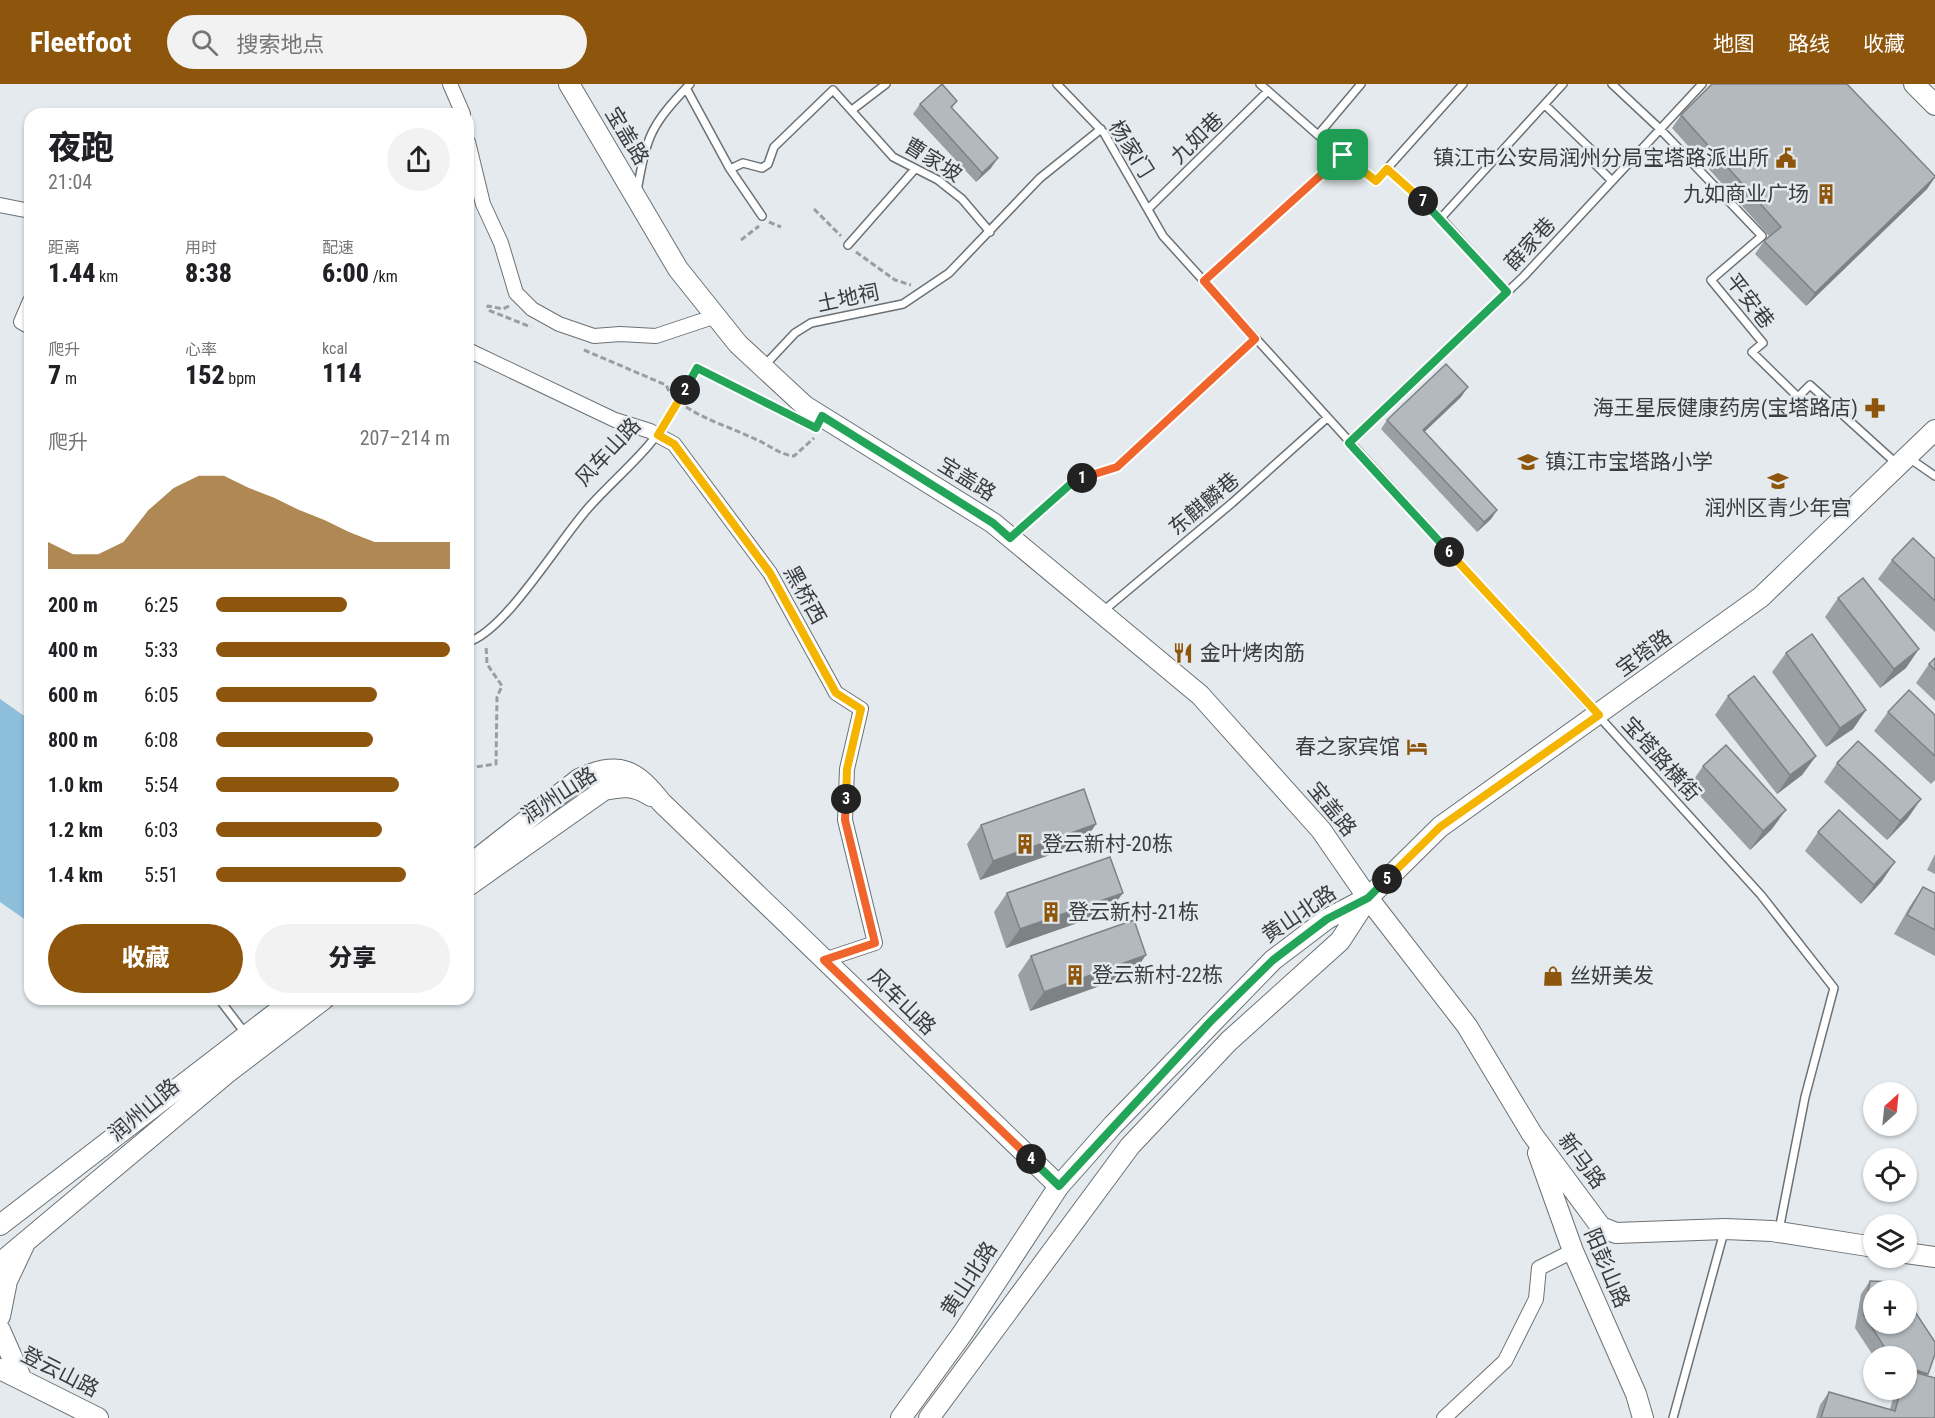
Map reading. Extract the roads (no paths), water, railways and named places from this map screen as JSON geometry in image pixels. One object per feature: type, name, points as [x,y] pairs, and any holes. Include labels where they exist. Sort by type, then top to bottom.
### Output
[{"type":"street","points":[[450,84],[460,108]]},
{"type":"street","name":"宝盖路","points":[[569,84],[678,269],[738,344],[805,405],[819,422],[993,523],[1200,695],[1321,830],[1368,898]]},
{"type":"street","points":[[1914,84],[1935,105]]},
{"type":"street","points":[[474,167],[483,204],[501,243],[516,293],[532,309],[559,324],[594,336],[620,334],[656,336],[716,316]]},
{"type":"street","points":[[0,205],[24,210]]},
{"type":"street","name":"黑桥西","points":[[474,353],[615,420],[658,435],[674,444],[770,573],[836,693],[861,709],[847,769],[845,820],[875,943],[824,960]]},
{"type":"street","name":"宝塔路","points":[[1368,898],[1440,827],[1761,597],[1935,430]]},
{"type":"street","name":"润州山路","points":[[474,861],[579,778],[595,771],[612,768],[628,771],[644,780],[662,802]]},
{"type":"street","name":"润州山路","points":[[474,882],[604,790],[622,786],[638,787],[662,802]]},
{"type":"street","name":"风车山路","points":[[662,802],[1059,1186]]},
{"type":"street","name":"新马路","points":[[1368,898],[1467,1026],[1532,1134],[1601,1227],[1616,1233],[1725,1229],[1778,1232],[1863,1245]]},
{"type":"street","name":"黄山北路","points":[[901,1418],[962,1334],[1059,1186],[1210,1022],[1273,960],[1327,919],[1368,898]]},
{"type":"street","name":"黄山北路","points":[[929,1418],[1130,1146],[1229,1041],[1340,941],[1368,898]]},
{"type":"street","name":"润州山路","points":[[0,1263],[253,1042],[288,1005]]},
{"type":"street","name":"润州山路","points":[[0,1226],[253,1042],[314,1005]]},
{"type":"street","name":"阳彭山路","points":[[1532,1134],[1573,1251],[1636,1394],[1643,1418]]},
{"type":"street","points":[[0,1316],[7,1281],[28,1237]]},
{"type":"street","points":[[1444,1418],[1505,1361],[1536,1299],[1539,1268],[1573,1251]]},
{"type":"street","points":[[1917,1255],[1935,1257]]},
{"type":"street","points":[[0,1330],[22,1380]]},
{"type":"street","name":"登云山路","points":[[0,1369],[98,1418]]},
{"type":"street","name":"登云山路","points":[[0,1381],[71,1418]]},
{"type":"lane","points":[[852,110],[886,84]]},
{"type":"lane","name":"杨家门","points":[[1057,84],[1101,129],[1148,209]]},
{"type":"lane","points":[[1260,84],[1318,135],[1376,181],[1461,87],[1451,84]]},
{"type":"lane","points":[[1318,135],[1361,84]]},
{"type":"lane","points":[[1441,218],[1563,84]]},
{"type":"lane","points":[[1612,84],[1659,128]]},
{"type":"lane","name":"薛家巷","points":[[1349,443],[1507,292],[1702,84]]},
{"type":"lane","points":[[636,198],[645,144],[660,116],[688,86],[730,170],[762,220]]},
{"type":"lane","name":"曹家坡","points":[[730,170],[743,163],[762,168],[768,164],[774,147],[831,87],[893,157],[938,180],[962,199],[990,232]]},
{"type":"lane","name":"九如巷","points":[[1148,209],[1269,91]]},
{"type":"lane","points":[[1545,105],[1601,159],[1596,164],[1611,180]]},
{"type":"lane","name":"平安巷","points":[[1659,128],[1762,236],[1711,280],[1763,343],[1752,352],[1798,397],[1810,385],[1904,462]]},
{"type":"lane","name":"土地祠","points":[[763,367],[795,333],[811,323],[903,304],[949,273],[1040,178],[1101,129]]},
{"type":"lane","points":[[1204,281],[1343,155]]},
{"type":"lane","points":[[848,245],[915,169]]},
{"type":"lane","points":[[1387,169],[1441,218],[1507,292]]},
{"type":"lane","name":"宝塔路横街","points":[[1148,209],[1163,236],[1255,339],[1761,895],[1834,988],[1805,1097],[1778,1232]]},
{"type":"lane","points":[[1010,538],[1074,481],[1117,467],[1255,339]]},
{"type":"lane","name":"风车山路","points":[[474,638],[492,628],[558,549],[589,506],[627,471],[658,435],[697,368],[819,422]]},
{"type":"lane","name":"东麒麟巷","points":[[1101,613],[1232,504],[1327,418]]},
{"type":"lane","points":[[1904,462],[1935,476]]},
{"type":"lane","points":[[224,1005],[253,1042]]},
{"type":"lane","points":[[1673,1418],[1725,1229]]},
{"type":"place","name":"镇江市公安局润州分局宝塔路派出所","points":[[1786,158]]},
{"type":"place","name":"九如商业广场","points":[[1826,194]]},
{"type":"place","name":"海王星辰健康药房(宝塔路店)","points":[[1875,408]]},
{"type":"place","name":"镇江市宝塔路小学","points":[[1528,462]]},
{"type":"place","name":"润州区青少年宫","points":[[1778,481]]},
{"type":"place","name":"金叶烤肉筋","points":[[1183,653]]},
{"type":"place","name":"春之家宾馆","points":[[1417,747]]},
{"type":"place","name":"登云新村-20栋","points":[[1025,844]]},
{"type":"place","name":"登云新村-21栋","points":[[1051,912]]},
{"type":"place","name":"登云新村-22栋","points":[[1075,975]]},
{"type":"place","name":"丝妍美发","points":[[1553,976]]}]
